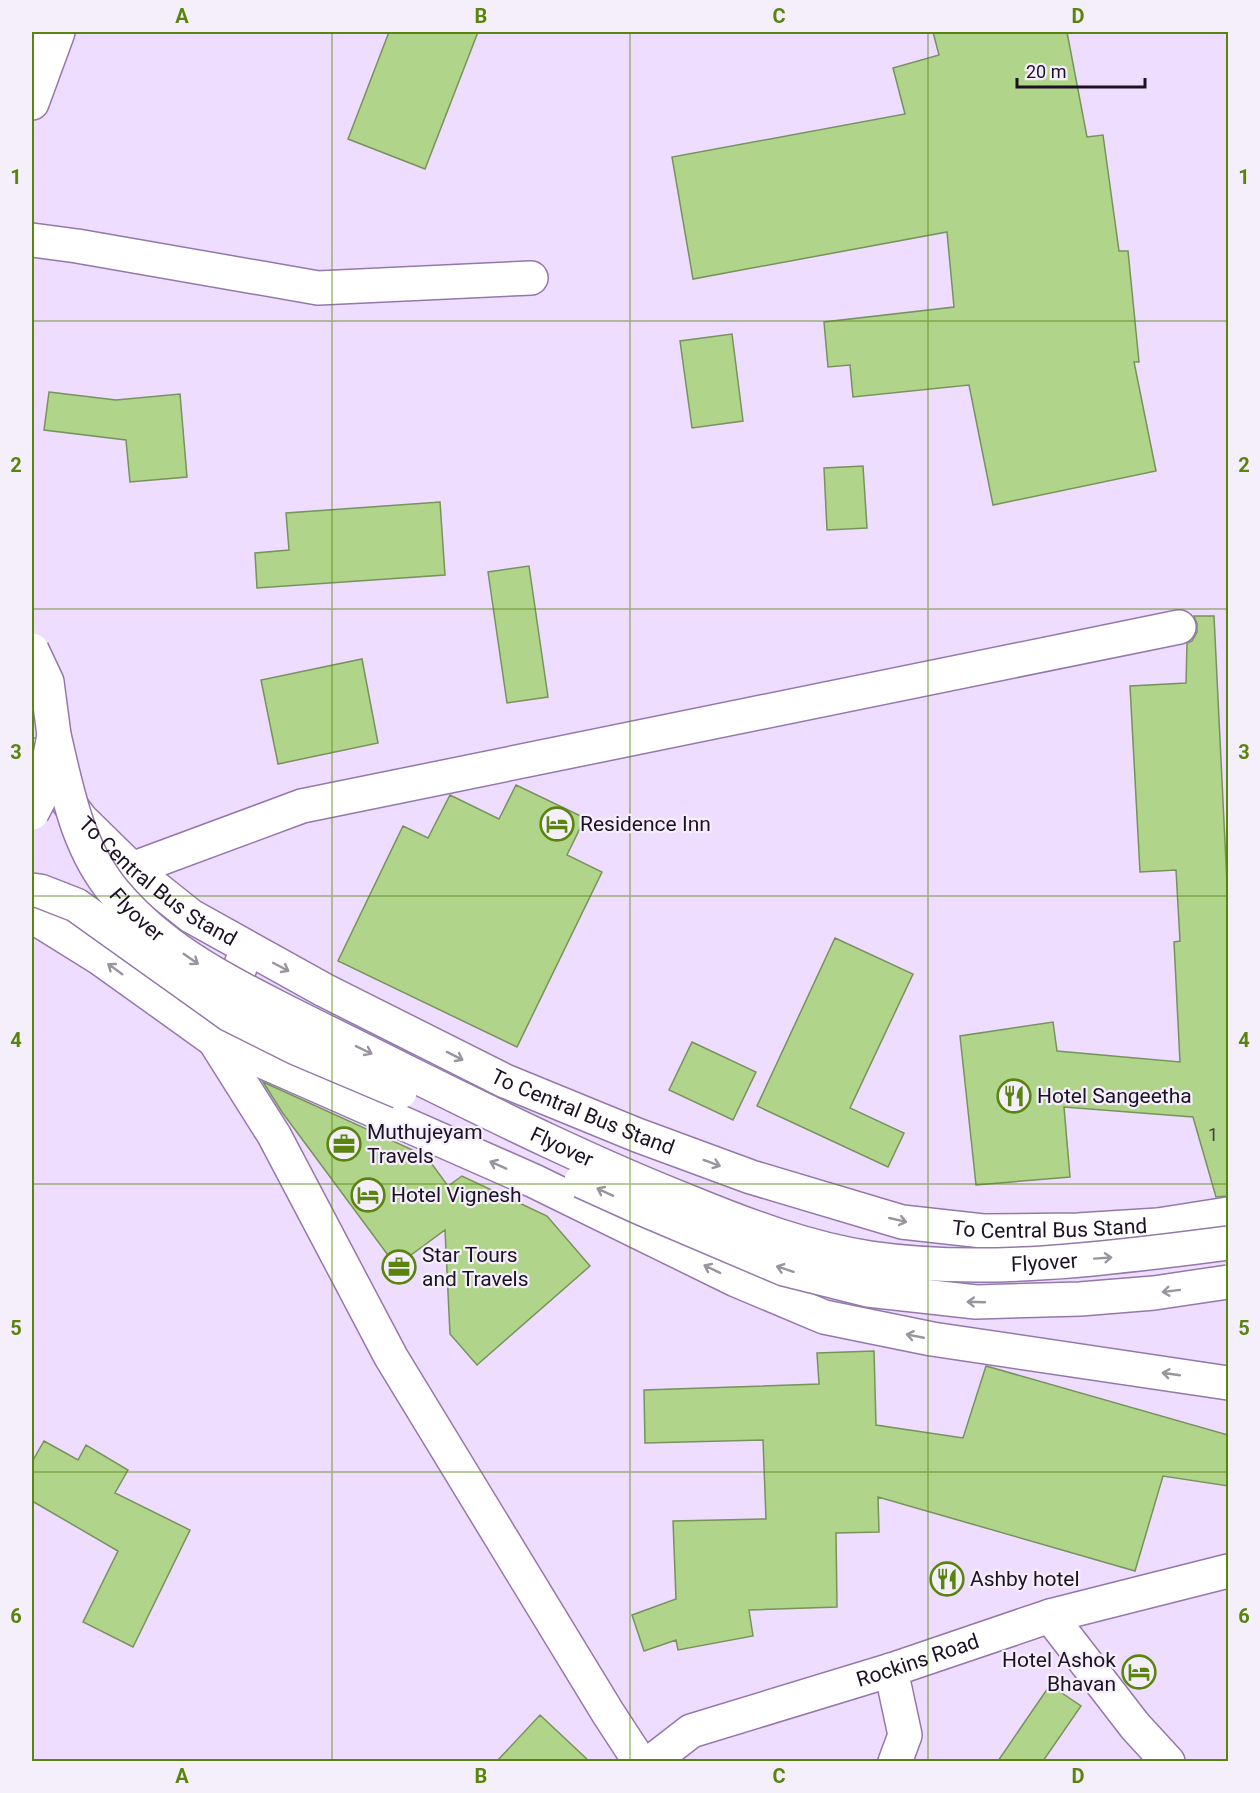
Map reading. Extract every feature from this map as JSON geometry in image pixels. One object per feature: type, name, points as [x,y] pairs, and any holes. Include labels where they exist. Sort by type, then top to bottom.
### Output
[{"type":"main road","points":[[32,39],[34,32]]},
{"type":"main road","points":[[32,102],[58,32]]},
{"type":"main road","points":[[32,240],[318,288],[531,278]]},
{"type":"main road","points":[[132,870],[302,806],[1179,627]]},
{"type":"main road","points":[[32,650],[47,682],[43,792],[32,813]]},
{"type":"main road","name":"To Central Bus Stand","points":[[43,745],[81,819],[132,870],[191,916],[324,990],[505,1081],[637,1135],[751,1177],[902,1222],[983,1230],[1078,1230],[1158,1225],[1228,1214]]},
{"type":"main road","name":"Flyover","points":[[43,745],[95,865],[116,894],[158,937],[214,975],[257,997],[543,1139],[648,1186],[743,1224],[840,1252],[872,1258],[970,1266],[1133,1256],[1228,1243]]},
{"type":"main road","name":"Flyover","points":[[32,890],[76,905],[230,1015],[255,1028],[296,1048],[391,1087],[537,1160],[643,1209],[783,1269],[868,1290],[975,1302],[1080,1299],[1154,1293],[1228,1282]]},
{"type":"main road","points":[[32,916],[102,959],[214,1040],[534,1181],[736,1280],[824,1317],[932,1339],[1228,1383]]},
{"type":"main road","points":[[214,1040],[247,948]]},
{"type":"main road","points":[[214,1040],[274,1135],[391,1357],[608,1713],[640,1761]]},
{"type":"main road","name":"Rockins Road","points":[[651,1761],[691,1731],[891,1670],[1050,1616],[1228,1571]]},
{"type":"main road","points":[[1050,1616],[1135,1726],[1168,1761]]},
{"type":"main road","points":[[891,1670],[905,1735],[896,1761]]},
{"type":"building","points":[[389,32],[478,32],[425,169],[348,139]]},
{"type":"building","points":[[933,32],[1067,32],[1087,137],[1103,135],[1119,251],[1128,251],[1139,362],[1134,362],[1156,471],[993,505],[969,385],[853,397],[850,365],[828,367],[824,322],[954,307],[947,232],[693,279],[672,157],[905,114],[893,68],[939,55]]},
{"type":"building","points":[[732,334],[743,421],[692,428],[680,341]]},
{"type":"building","points":[[49,392],[116,400],[180,394],[187,477],[130,482],[126,440],[44,430]]},
{"type":"building","points":[[863,466],[867,528],[827,530],[824,468]]},
{"type":"building","points":[[440,502],[445,575],[257,588],[255,553],[289,550],[286,513]]},
{"type":"building","points":[[529,566],[548,697],[507,703],[488,572]]},
{"type":"building","points":[[1194,616],[1214,616],[1228,904],[1228,1196],[1216,1197],[1193,1117],[1064,1107],[1070,1177],[976,1185],[960,1036],[1053,1022],[1057,1051],[1180,1062],[1174,942],[1180,941],[1176,870],[1140,872],[1130,686],[1186,683],[1187,643],[1192,641],[1197,632]]},
{"type":"building","points":[[362,659],[378,743],[278,764],[261,680]]},
{"type":"building","points":[[516,785],[585,818],[567,855],[602,872],[517,1047],[338,961],[403,826],[428,838],[450,795],[499,819]]},
{"type":"building","points":[[835,938],[913,974],[850,1108],[904,1133],[888,1167],[757,1106]]},
{"type":"building","points":[[692,1042],[756,1072],[733,1120],[669,1090]]},
{"type":"building","points":[[263,1082],[426,1156],[448,1186],[462,1176],[547,1216],[590,1266],[477,1365],[450,1334],[445,1230],[396,1266],[282,1112]]},
{"type":"building","points":[[874,1351],[876,1425],[963,1438],[986,1366],[1228,1435],[1228,1486],[1163,1476],[1135,1571],[878,1497],[879,1532],[836,1533],[837,1607],[749,1610],[753,1636],[678,1650],[676,1640],[644,1651],[632,1615],[676,1599],[673,1521],[766,1519],[763,1440],[645,1443],[644,1390],[819,1384],[817,1353]]},
{"type":"building","points":[[44,1441],[78,1460],[86,1445],[128,1470],[115,1493],[190,1530],[133,1647],[83,1622],[118,1551],[32,1501],[32,1462]]},
{"type":"building","points":[[1050,1685],[1081,1706],[1043,1761],[998,1761]]},
{"type":"building","points":[[540,1715],[589,1761],[497,1761]]},
{"type":"place","name":"Residence Inn","points":[[557,824]]},
{"type":"place","name":"Hotel Sangeetha","points":[[1014,1096]]},
{"type":"place","name":"Muthujeyam Travels","points":[[344,1144]]},
{"type":"place","name":"Hotel Vignesh","points":[[368,1195]]},
{"type":"place","name":"Star Tours and Travels","points":[[399,1267]]},
{"type":"place","name":"Ashby hotel","points":[[947,1579]]},
{"type":"place","name":"Hotel Ashok Bhavan","points":[[1139,1672]]}]
